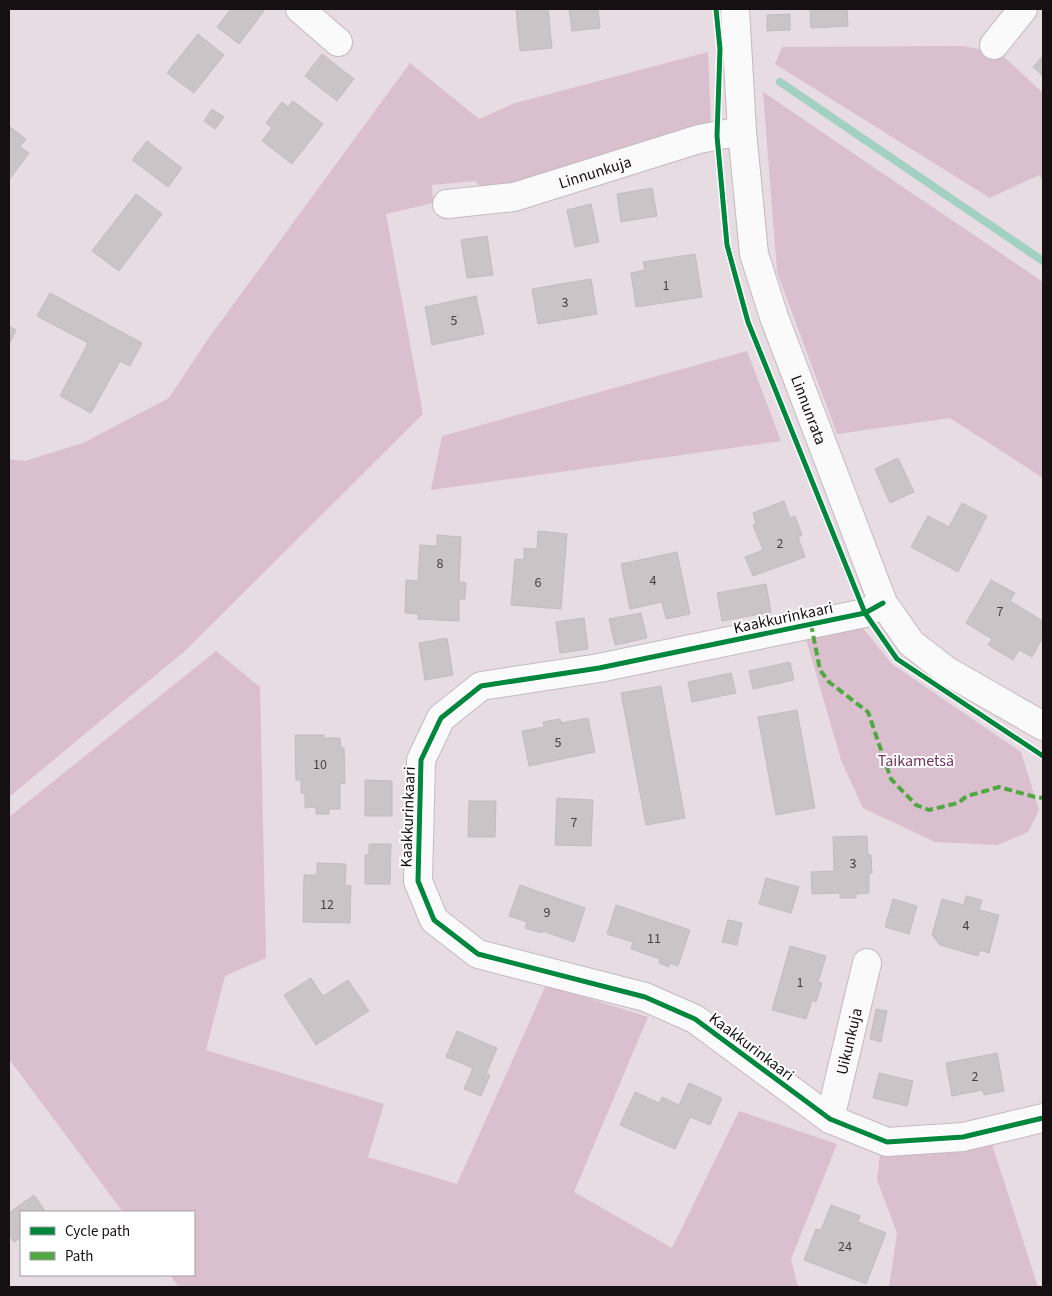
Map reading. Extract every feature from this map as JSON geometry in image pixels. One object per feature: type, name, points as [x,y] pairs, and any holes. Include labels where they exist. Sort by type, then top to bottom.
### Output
[{"type":"street","points":[[300,9],[338,42]]},
{"type":"street","name":"Linnunrata","points":[[734,9],[742,131],[754,254],[774,317],[883,603],[911,643],[947,671],[1043,726]]},
{"type":"street","points":[[994,45],[1023,9]]},
{"type":"street","name":"Linnunkuja","points":[[447,204],[514,197],[700,140],[742,131]]},
{"type":"street","name":"Kaakkurinkaari","points":[[883,603],[866,613],[599,668],[482,686],[441,718],[421,760],[418,881],[434,920],[478,954],[645,997],[695,1019],[830,1119],[888,1142],[963,1136],[1043,1118]]},
{"type":"street","name":"Uikunkuja","points":[[830,1119],[867,963]]},
{"type":"green space","points":[[963,46],[1000,53],[1043,93],[1043,181],[1039,175],[990,198],[775,64],[782,47]]},
{"type":"green space","points":[[708,52],[711,126],[485,191],[475,181],[432,185],[433,203],[386,214],[423,414],[186,650],[9,797],[9,459],[25,461],[83,443],[169,398],[208,339],[410,63],[479,119],[515,103]]},
{"type":"green space","points":[[763,92],[1043,282],[1043,478],[950,418],[837,434],[777,272]]},
{"type":"green space","points":[[747,351],[781,441],[431,490],[442,436]]},
{"type":"green space","name":"Taikametsä","points":[[861,626],[892,664],[1021,752],[1039,810],[1028,832],[998,845],[935,842],[863,808],[841,760],[806,639]]},
{"type":"green space","points":[[216,651],[260,687],[266,958],[225,976],[206,1050],[384,1104],[368,1157],[457,1184],[546,985],[648,1017],[574,1192],[672,1248],[739,1111],[837,1144],[791,1259],[798,1287],[179,1287],[171,1276],[195,1276],[195,1211],[122,1211],[9,1059],[9,817]]},
{"type":"green space","points":[[992,1144],[1038,1287],[889,1287],[897,1233],[877,1180],[880,1154]]},
{"type":"building","points":[[231,9],[261,9],[264,11],[239,44],[217,27]]},
{"type":"building","points":[[516,9],[548,9],[552,48],[520,51]]},
{"type":"building","points":[[569,9],[598,9],[600,28],[572,31]]},
{"type":"building","points":[[810,9],[847,9],[848,26],[811,28]]},
{"type":"building","points":[[790,14],[790,30],[767,31],[767,15]]},
{"type":"building","points":[[198,34],[224,55],[194,93],[167,73]]},
{"type":"building","points":[[322,54],[354,79],[337,101],[305,76]]},
{"type":"building","points":[[1043,56],[1043,76],[1033,67]]},
{"type":"building","points":[[293,101],[323,124],[292,164],[262,141],[272,128],[266,123],[282,102],[288,107]]},
{"type":"building","points":[[212,109],[224,117],[215,129],[204,121]]},
{"type":"building","points":[[9,126],[26,139],[20,147],[29,153],[9,180]]},
{"type":"building","points":[[147,141],[182,168],[168,187],[132,160]]},
{"type":"building","points":[[652,188],[657,216],[621,222],[617,194]]},
{"type":"building","points":[[136,194],[162,214],[119,271],[92,251]]},
{"type":"building","points":[[591,204],[599,242],[575,247],[567,210]]},
{"type":"building","points":[[487,236],[493,275],[467,278],[461,240]]},
{"type":"building","points":[[695,254],[702,297],[636,307],[631,273],[645,270],[643,262]]},
{"type":"building","points":[[591,279],[597,314],[538,324],[532,289]]},
{"type":"building","points":[[50,293],[142,343],[130,366],[120,361],[91,413],[60,396],[88,343],[37,316]]},
{"type":"building","points":[[476,296],[484,334],[432,345],[425,307]]},
{"type":"building","points":[[9,326],[16,330],[9,345]]},
{"type":"building","points":[[898,458],[914,492],[890,503],[875,469]]},
{"type":"building","points":[[784,501],[790,518],[795,516],[802,535],[798,537],[805,557],[753,576],[745,557],[763,550],[753,525],[756,524],[753,513]]},
{"type":"building","points":[[962,503],[987,516],[958,572],[911,547],[928,516],[949,527]]},
{"type":"building","points":[[538,531],[567,534],[561,609],[511,605],[515,559],[524,560],[524,548],[537,549]]},
{"type":"building","points":[[437,535],[461,537],[459,582],[466,583],[465,599],[459,599],[459,621],[418,619],[418,614],[405,613],[406,580],[418,581],[420,545],[437,546]]},
{"type":"building","points":[[677,552],[690,614],[666,619],[662,602],[630,609],[621,564]]},
{"type":"building","points":[[991,580],[1015,593],[1010,601],[1043,621],[1043,637],[1032,657],[1019,650],[1013,660],[988,645],[992,639],[966,623]]},
{"type":"building","points":[[766,584],[771,612],[722,621],[717,593]]},
{"type":"building","points":[[641,613],[647,638],[615,645],[609,619]]},
{"type":"building","points":[[584,618],[588,649],[560,653],[556,622]]},
{"type":"building","points":[[447,638],[453,675],[425,680],[419,643]]},
{"type":"building","points":[[790,662],[794,680],[753,689],[749,671]]},
{"type":"building","points":[[731,673],[736,693],[692,702],[688,682]]},
{"type":"building","points":[[661,686],[685,818],[646,825],[621,693]]},
{"type":"building","points":[[797,710],[815,808],[776,815],[758,717]]},
{"type":"building","points":[[588,718],[595,752],[529,766],[522,731],[544,727],[543,722],[560,719],[561,723]]},
{"type":"building","points":[[295,735],[324,735],[324,738],[340,738],[341,748],[344,748],[345,783],[340,784],[340,809],[329,809],[329,814],[316,814],[316,807],[305,808],[305,793],[301,793],[301,780],[296,780]]},
{"type":"building","points":[[365,780],[392,781],[392,816],[365,816]]},
{"type":"building","points":[[557,798],[593,800],[591,846],[555,845]]},
{"type":"building","points":[[469,801],[496,801],[495,837],[468,837]]},
{"type":"building","points":[[867,836],[868,855],[871,855],[872,873],[869,873],[869,893],[856,894],[856,898],[840,898],[840,893],[812,894],[811,872],[834,871],[833,837]]},
{"type":"building","points":[[369,844],[391,844],[390,884],[365,884],[365,855],[369,855]]},
{"type":"building","points":[[317,863],[346,864],[345,885],[351,886],[350,923],[303,922],[304,875],[317,875]]},
{"type":"building","points":[[766,878],[799,887],[791,913],[759,904]]},
{"type":"building","points":[[520,885],[585,908],[574,942],[543,931],[542,933],[525,928],[527,922],[509,916]]},
{"type":"building","points":[[966,896],[982,900],[979,910],[999,915],[989,953],[980,950],[978,956],[940,945],[932,935],[942,899],[964,905]]},
{"type":"building","points":[[893,899],[917,906],[909,934],[885,927]]},
{"type":"building","points":[[616,905],[690,930],[678,966],[670,963],[669,967],[659,963],[660,959],[631,949],[633,942],[607,934]]},
{"type":"building","points":[[728,920],[742,923],[737,945],[722,942]]},
{"type":"building","points":[[790,946],[826,956],[818,982],[822,983],[816,1002],[812,1000],[806,1019],[772,1010]]},
{"type":"building","points":[[311,978],[323,996],[348,980],[369,1011],[316,1045],[284,995]]},
{"type":"building","points":[[876,1009],[887,1011],[881,1042],[870,1039]]},
{"type":"building","points":[[457,1031],[497,1048],[486,1074],[490,1075],[481,1096],[464,1089],[473,1068],[446,1057]]},
{"type":"building","points":[[997,1053],[1004,1091],[984,1095],[983,1090],[952,1096],[946,1063]]},
{"type":"building","points":[[879,1073],[913,1081],[907,1106],[873,1098]]},
{"type":"building","points":[[689,1083],[722,1098],[710,1125],[690,1117],[675,1149],[620,1125],[635,1092],[659,1103],[662,1097],[679,1105]]},
{"type":"building","points":[[34,1195],[45,1211],[20,1211],[20,1238],[14,1242],[9,1235],[9,1213]]},
{"type":"building","points":[[831,1205],[860,1216],[858,1222],[886,1233],[866,1284],[804,1260],[816,1229],[821,1230]]},
{"type":"waterway","points":[[780,82],[1043,261]]},
{"type":"marked path","points":[[811,624],[820,670],[829,682],[868,712],[891,779],[916,805],[929,810],[958,803],[967,796],[999,787],[1043,798]]},
{"type":"cycle path","points":[[716,9],[720,49],[717,136],[727,245],[748,322],[865,613],[897,659],[1043,756]]},
{"type":"cycle path","points":[[883,603],[865,613],[599,668],[481,686],[441,718],[421,760],[418,881],[434,920],[478,954],[645,997],[695,1019],[830,1119],[887,1142],[963,1137],[1043,1118]]}]
